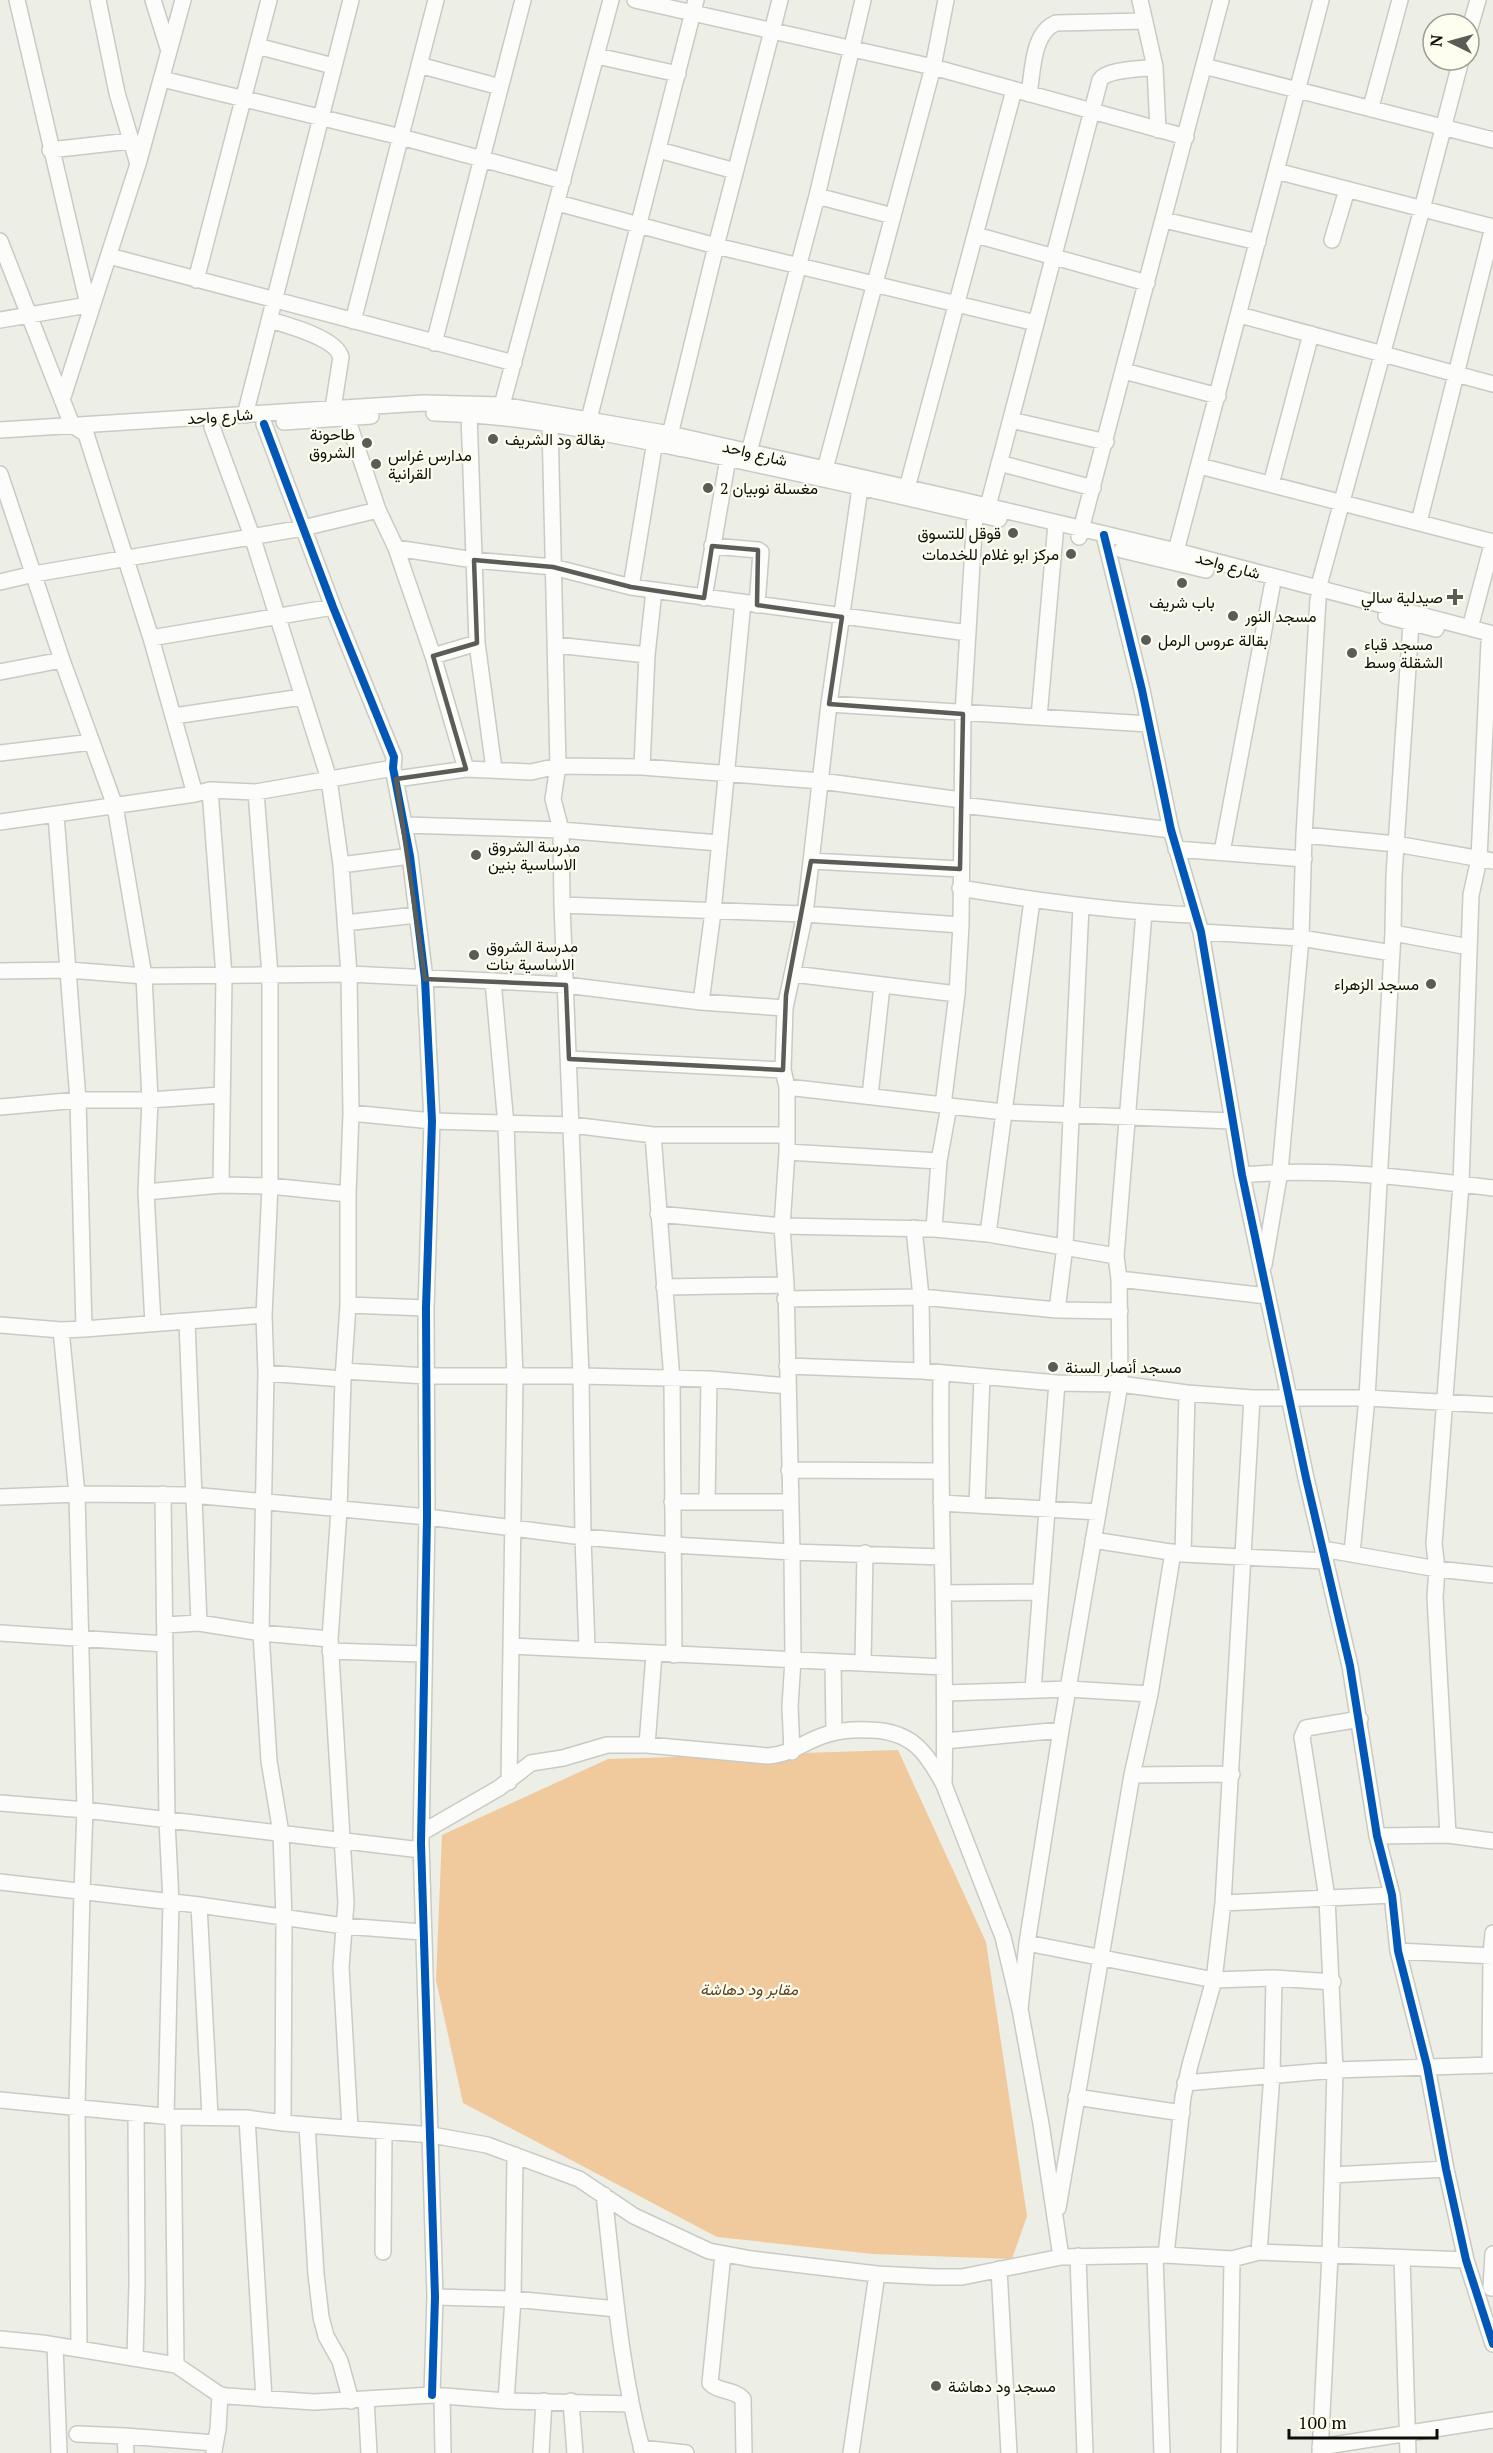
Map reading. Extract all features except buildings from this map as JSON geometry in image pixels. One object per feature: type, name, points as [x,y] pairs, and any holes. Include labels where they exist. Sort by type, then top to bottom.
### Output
[{"type":"street","points":[[17,0],[50,150],[89,309]]},
{"type":"street","points":[[98,0],[117,93],[138,164]]},
{"type":"street","points":[[153,0],[169,51]]},
{"type":"street","points":[[62,400],[89,309],[109,256],[138,164],[183,0]]},
{"type":"street","points":[[196,280],[269,0]]},
{"type":"street","points":[[245,415],[351,0]]},
{"type":"street","points":[[353,321],[436,0]]},
{"type":"street","points":[[434,343],[523,0]]},
{"type":"street","points":[[502,405],[612,0]]},
{"type":"street","points":[[635,0],[695,6],[771,31],[933,67],[1186,137]]},
{"type":"street","points":[[632,587],[662,439],[716,246],[780,0]]},
{"type":"street","points":[[749,452],[817,196],[863,0]]},
{"type":"street","points":[[825,469],[933,67],[946,0]]},
{"type":"street","points":[[1140,0],[1155,67],[1158,130]]},
{"type":"street","points":[[1080,534],[1221,0]]},
{"type":"street","points":[[1176,551],[1240,315],[1321,0]]},
{"type":"street","points":[[1371,107],[1400,0]]},
{"type":"street","points":[[589,419],[695,6]]},
{"type":"street","points":[[907,488],[976,235],[1040,38],[1048,26],[1056,23],[1145,21]]},
{"type":"street","points":[[257,46],[333,66]]},
{"type":"street","points":[[597,56],[678,74]]},
{"type":"street","points":[[419,66],[500,87]]},
{"type":"street","points":[[1204,66],[1493,140]]},
{"type":"street","points":[[934,1228],[957,994],[961,925],[963,714],[968,633],[982,510],[1011,420],[1090,112],[1102,76],[1155,67]]},
{"type":"street","points":[[1262,1274],[1280,1171],[1301,938],[1304,835],[1318,594],[1458,72]]},
{"type":"street","points":[[162,79],[401,137],[563,181]]},
{"type":"street","points":[[50,150],[130,141]]},
{"type":"street","points":[[659,150],[735,171]]},
{"type":"street","points":[[1276,171],[1493,227],[1419,522]]},
{"type":"street","points":[[1332,240],[1347,190]]},
{"type":"street","points":[[817,196],[893,216]]},
{"type":"street","points":[[558,203],[716,246],[1036,322]]},
{"type":"street","points":[[1164,220],[1258,242]]},
{"type":"street","points":[[976,235],[1147,283]]},
{"type":"street","points":[[0,241],[72,425],[86,434],[127,559],[174,716],[202,792],[224,976],[221,1185]]},
{"type":"street","points":[[109,256],[514,363]]},
{"type":"street","points":[[0,320],[89,309]]},
{"type":"street","points":[[1240,315],[1493,384]]},
{"type":"street","points":[[270,320],[302,328],[340,354],[333,408]]},
{"type":"street","points":[[1271,484],[1311,334]]},
{"type":"street","points":[[1124,370],[1218,396]]},
{"type":"street","name":"شارع واحد","points":[[0,439],[264,424],[433,403],[502,405],[589,419],[728,458],[907,488],[1272,587],[1318,594]]},
{"type":"street","name":"شارع واحد","points":[[0,430],[333,408],[350,414],[469,414],[550,423],[749,452],[825,469],[860,488],[982,510]]},
{"type":"street","points":[[350,414],[378,510],[396,548],[433,656],[466,769]]},
{"type":"street","points":[[469,414],[477,643],[494,769]]},
{"type":"street","points":[[1011,420],[1106,442]]},
{"type":"street","points":[[550,423],[558,766],[553,799],[561,830],[581,1376],[587,1649]]},
{"type":"street","points":[[264,424],[333,608],[394,757],[394,774],[410,856],[425,979],[432,1121],[426,1308],[427,1517],[423,1653],[422,1932],[432,2135],[437,2395],[443,2453]]},
{"type":"street","points":[[212,427],[252,536],[329,779],[341,865],[349,974],[351,1113],[348,1305],[339,1510],[330,1645],[346,1904],[341,1967],[350,2128]]},
{"type":"street","points":[[704,598],[728,458]]},
{"type":"street","points":[[999,463],[1093,488]]},
{"type":"street","points":[[1200,466],[1493,542],[1470,628]]},
{"type":"street","points":[[0,474],[62,660],[115,806],[144,976],[150,1100],[146,1192],[153,1324]]},
{"type":"street","points":[[792,1752],[790,1706],[793,1660],[792,1552],[786,1292],[782,1226],[787,1087],[783,1070],[785,1008],[805,914],[829,704],[860,488]]},
{"type":"street","points":[[0,582],[34,574],[303,528],[378,510]]},
{"type":"street","points":[[1040,717],[1055,528]]},
{"type":"street","points":[[1106,541],[1171,830],[1201,932],[1232,1121],[1262,1274],[1350,1666],[1377,1836],[1392,1895],[1398,1951],[1427,2066],[1466,2260],[1487,2289]]},
{"type":"street","name":"شارع واحد","points":[[1106,541],[1176,551],[1318,594],[1470,628],[1492,639]]},
{"type":"street","points":[[701,1002],[713,912],[726,775],[750,604],[761,552],[712,546]]},
{"type":"street","points":[[396,548],[474,560],[553,567],[654,591],[968,633]]},
{"type":"street","points":[[1221,852],[1272,587]]},
{"type":"street","points":[[642,767],[654,591]]},
{"type":"street","points":[[151,638],[333,608]]},
{"type":"street","name":"شارع واحد","points":[[1382,609],[1411,623],[1492,639]]},
{"type":"street","points":[[1352,1553],[1367,1398],[1396,844],[1411,623]]},
{"type":"street","points":[[1448,1835],[1434,1544],[1461,1184],[1471,895],[1486,860],[1492,639]]},
{"type":"street","points":[[433,656],[477,643]]},
{"type":"street","points":[[555,645],[648,656]]},
{"type":"street","points":[[0,672],[62,660]]},
{"type":"street","points":[[174,716],[302,697]]},
{"type":"street","points":[[829,704],[1149,724]]},
{"type":"street","points":[[0,753],[92,742]]},
{"type":"street","points":[[0,822],[202,792],[256,792],[329,779],[466,769],[531,772],[558,766],[642,767],[821,781],[1171,830]]},
{"type":"street","points":[[256,792],[270,975],[270,1186],[264,1315],[266,1373],[261,1633],[269,1761],[281,1833],[284,1918],[283,2123]]},
{"type":"street","points":[[56,815],[78,1100],[84,1329]]},
{"type":"street","points":[[405,825],[561,830],[719,843]]},
{"type":"street","points":[[1304,835],[1396,844],[1486,860]]},
{"type":"street","points":[[1176,849],[1304,859]]},
{"type":"street","points":[[341,865],[410,856]]},
{"type":"street","points":[[811,861],[960,870]]},
{"type":"street","points":[[960,888],[1081,906],[1144,913],[1196,915]]},
{"type":"street","points":[[988,1234],[1032,900]]},
{"type":"street","points":[[562,905],[805,914],[961,925]]},
{"type":"street","points":[[1057,1310],[1065,1246],[1081,906]]},
{"type":"street","points":[[1020,2009],[1027,1943],[1061,1730],[1120,1384],[1119,1279],[1116,1256],[1144,913]]},
{"type":"street","points":[[345,923],[416,915]]},
{"type":"street","points":[[1201,932],[1301,938],[1392,953]]},
{"type":"street","points":[[1393,933],[1469,947]]},
{"type":"street","points":[[0,970],[69,970],[144,976],[349,974],[566,985],[701,1002],[785,1008]]},
{"type":"street","points":[[793,974],[957,994]]},
{"type":"street","points":[[493,981],[506,1125],[515,1378],[509,1782]]},
{"type":"street","points":[[870,1096],[882,986]]},
{"type":"street","points":[[569,1059],[783,1070]]},
{"type":"street","points":[[787,1087],[1004,1112],[1232,1121]]},
{"type":"street","points":[[0,1107],[78,1100],[150,1100],[221,1095]]},
{"type":"street","points":[[351,1113],[432,1121],[506,1125],[572,1125],[653,1136],[785,1135]]},
{"type":"street","points":[[653,1136],[672,1380],[674,1655]]},
{"type":"street","points":[[786,1152],[939,1161]]},
{"type":"street","points":[[1242,1175],[1280,1171],[1380,1177],[1493,1188]]},
{"type":"street","points":[[146,1192],[221,1185],[270,1186],[348,1194]]},
{"type":"street","points":[[658,1214],[782,1226],[934,1228],[988,1234],[1116,1256]]},
{"type":"street","points":[[914,1228],[921,1297],[922,1371]]},
{"type":"street","points":[[1119,1279],[1267,1296]]},
{"type":"street","points":[[664,1287],[921,1297],[1057,1310],[1120,1311]]},
{"type":"street","points":[[348,1305],[426,1308]]},
{"type":"street","points":[[0,1326],[62,1330],[264,1315]]},
{"type":"street","points":[[187,1322],[192,1495],[199,1623]]},
{"type":"street","points":[[62,1330],[77,1494],[86,1810],[81,1891],[77,2106],[79,2348]]},
{"type":"street","points":[[787,1366],[922,1371],[1058,1383],[1120,1384],[1187,1393],[1252,1398],[1367,1398],[1493,1405]]},
{"type":"street","points":[[266,1373],[709,1379],[788,1386]]},
{"type":"street","points":[[941,1373],[944,1785]]},
{"type":"street","points":[[977,1505],[982,1377]]},
{"type":"street","points":[[707,1502],[709,1379]]},
{"type":"street","points":[[1033,1689],[1058,1383]]},
{"type":"street","points":[[1055,2226],[1132,1775],[1178,1553],[1187,1393]]},
{"type":"street","points":[[1162,2453],[1161,2256],[1185,2083],[1214,1980],[1223,1903],[1245,1558],[1252,1398]]},
{"type":"street","points":[[789,1470],[940,1471]]},
{"type":"street","points":[[0,1497],[77,1494],[192,1495],[427,1517],[583,1537],[673,1545],[942,1557]]},
{"type":"street","points":[[163,1494],[167,1821],[171,1902],[170,2116],[176,2365]]},
{"type":"street","points":[[672,1502],[790,1502]]},
{"type":"street","points":[[941,1503],[1098,1512]]},
{"type":"street","points":[[1094,1539],[1178,1553],[1245,1558],[1352,1553],[1437,1569],[1493,1575]]},
{"type":"street","points":[[863,1663],[865,1553]]},
{"type":"street","points":[[943,1593],[1040,1592]]},
{"type":"street","points":[[165,1625],[199,1623],[330,1645],[423,1653]]},
{"type":"street","points":[[0,1633],[165,1644]]},
{"type":"street","points":[[511,1646],[944,1667]]},
{"type":"street","points":[[647,1745],[654,1654]]},
{"type":"street","points":[[833,1662],[834,1732]]},
{"type":"street","points":[[945,1693],[1069,1689],[1150,1694]]},
{"type":"street","points":[[1360,1719],[1306,1728],[1302,1737],[1327,1898],[1333,1982],[1335,2070],[1330,2255],[1320,2450],[1407,2433],[1493,2420]]},
{"type":"street","points":[[421,1833],[509,1782],[531,1763],[563,1758],[610,1744],[647,1745],[768,1756],[792,1752],[834,1732],[864,1729],[897,1732],[923,1753],[944,1785],[1003,1937],[1020,2009],[1041,2124],[1061,2257]]},
{"type":"street","points":[[945,1741],[1061,1730]]},
{"type":"street","points":[[1132,1775],[1232,1774]]},
{"type":"street","points":[[0,1803],[86,1810],[421,1850]]},
{"type":"street","points":[[1377,1836],[1448,1835],[1493,1841]]},
{"type":"street","points":[[0,1882],[199,1905],[344,1926],[422,1932]]},
{"type":"street","points":[[1223,1903],[1392,1895]]},
{"type":"street","points":[[199,1905],[210,2116]]},
{"type":"street","points":[[1185,2083],[1335,2070],[1492,2064],[1493,1933]]},
{"type":"street","points":[[1027,1943],[1214,1980],[1274,1978],[1333,1982]]},
{"type":"street","points":[[1398,1951],[1492,1956]]},
{"type":"street","points":[[1259,2252],[1272,2074],[1274,1978]]},
{"type":"street","points":[[1076,2097],[1182,2113]]},
{"type":"street","points":[[0,2100],[170,2116],[247,2118],[432,2135],[487,2145],[579,2179],[634,2217],[709,2251],[877,2274],[962,2277],[1061,2257],[1078,2256],[1232,2259],[1259,2252],[1466,2260]]},
{"type":"street","points":[[135,2358],[136,2112]]},
{"type":"street","points":[[247,2118],[264,2399]]},
{"type":"street","points":[[308,2125],[316,2274],[321,2317],[326,2336],[359,2401],[369,2453]]},
{"type":"street","points":[[383,2252],[384,2131]]},
{"type":"street","points":[[506,2401],[513,2299],[515,2155]]},
{"type":"street","points":[[1332,2175],[1446,2169]]},
{"type":"street","points":[[604,2195],[631,2404],[642,2451],[686,2453]]},
{"type":"street","points":[[723,2254],[710,2382],[717,2388],[739,2395],[743,2399],[744,2453]]},
{"type":"street","points":[[1493,2254],[1487,2289],[1493,2344]]},
{"type":"street","points":[[1078,2256],[1085,2453]]},
{"type":"street","points":[[1402,2258],[1408,2453]]},
{"type":"street","points":[[1229,2453],[1232,2259]]},
{"type":"street","points":[[999,2269],[1009,2453]]},
{"type":"street","points":[[851,2453],[877,2274]]},
{"type":"street","points":[[435,2296],[513,2299],[617,2308]]},
{"type":"street","points":[[0,2339],[79,2348],[176,2365],[220,2395],[314,2402],[437,2395],[506,2401],[631,2404]]},
{"type":"street","points":[[56,2345],[59,2453]]},
{"type":"street","points":[[77,2434],[125,2436],[215,2448],[219,2430],[220,2395]]},
{"type":"street","points":[[540,2453],[544,2401]]},
{"type":"street","points":[[571,2401],[575,2453]]},
{"type":"street","points":[[125,2436],[126,2453]]},
{"type":"highlighted area","points":[[712,546],[758,550],[757,605],[842,617],[829,704],[963,714],[960,869],[811,861],[786,995],[783,1070],[569,1059],[566,985],[425,979],[396,779],[466,769],[433,656],[477,643],[474,560],[553,567],[631,587],[704,598]]},
{"type":"green space","name":"مقابر ود دهاشة","points":[[898,1750],[986,1942],[1027,2216],[1012,2259],[873,2254],[717,2237],[463,2103],[436,1980],[442,1835],[608,1759]]},
{"type":"cycle path","points":[[264,424],[333,607],[394,757],[393,768],[410,856],[425,979],[432,1121],[426,1308],[427,1517],[421,1843],[435,2297],[432,2395]]},
{"type":"cycle path","points":[[1104,535],[1142,690],[1171,830],[1201,932],[1242,1175],[1306,1478],[1350,1666],[1377,1836],[1392,1895],[1398,1951],[1427,2066],[1466,2260],[1493,2344]]},
{"type":"place","name":"بقالة ود الشريف","points":[[493,439]]},
{"type":"place","name":"طاحونة الشروق","points":[[367,443]]},
{"type":"place","name":"مدارس غراس القرانية","points":[[376,464]]},
{"type":"place","name":"مغسلة نوبيان 2","points":[[708,488]]},
{"type":"place","name":"قوقل للتسوق","points":[[1013,533]]},
{"type":"place","name":"مركز ابو غلام للخدمات","points":[[1071,554]]},
{"type":"place","name":"باب شريف","points":[[1182,583]]},
{"type":"place","name":"صيدلية سالي","points":[[1455,597]]},
{"type":"place","name":"مسجد النور","points":[[1233,616]]},
{"type":"place","name":"بقالة عروس الرمل","points":[[1146,640]]},
{"type":"place","name":"مسجد قباء الشقلة وسط","points":[[1352,653]]},
{"type":"place","name":"مدرسة الشروق الاساسية بنين","points":[[476,855]]},
{"type":"place","name":"مدرسة الشروق الاساسية بنات","points":[[474,955]]},
{"type":"place","name":"مسجد الزهراء","points":[[1431,984]]},
{"type":"place","name":"مسجد أنصار السنة","points":[[1053,1367]]},
{"type":"place","name":"مسجد ود دهاشة","points":[[936,2386]]}]
